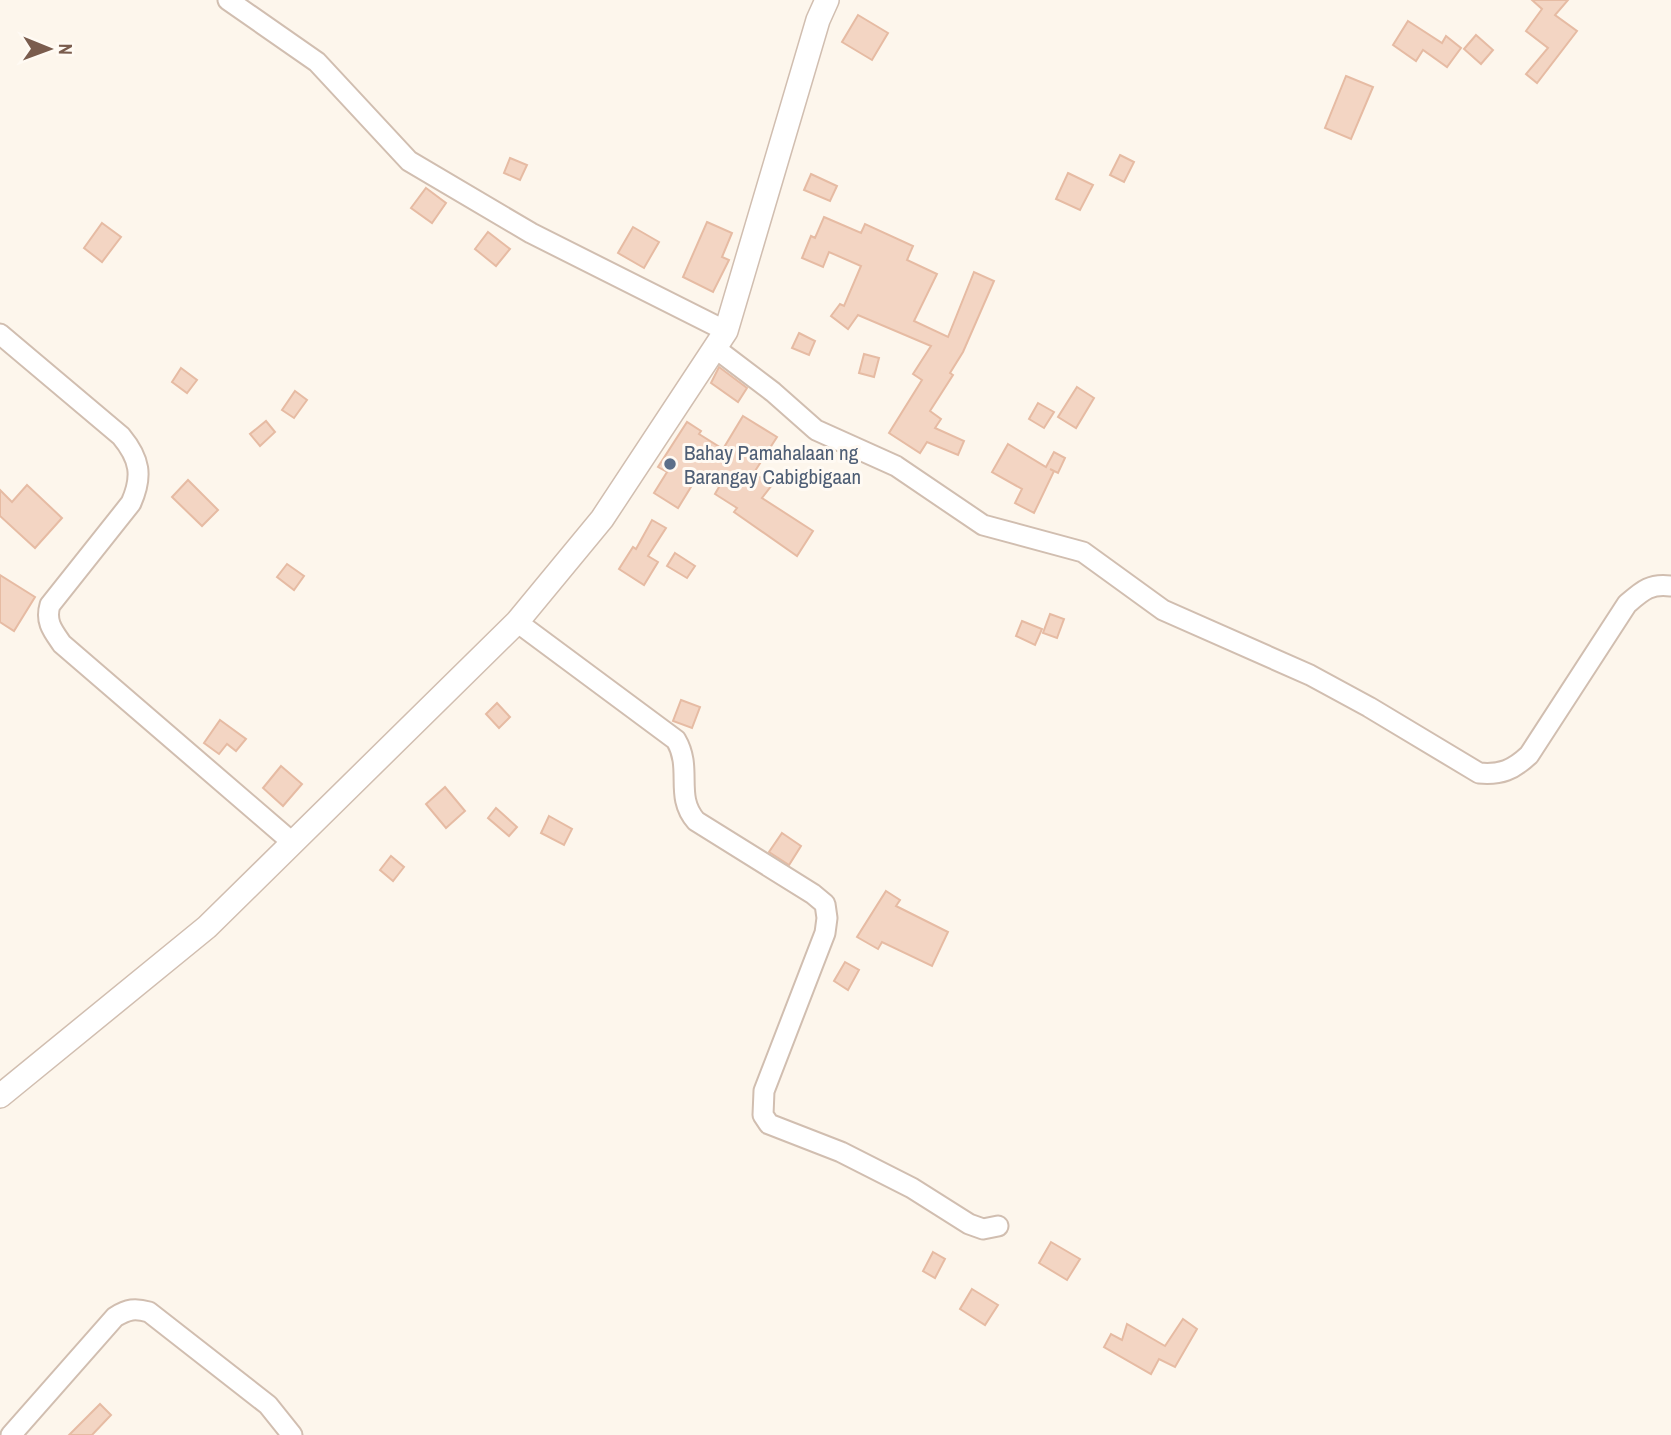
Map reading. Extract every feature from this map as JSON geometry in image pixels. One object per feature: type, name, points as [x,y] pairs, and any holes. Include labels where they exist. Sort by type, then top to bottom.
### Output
[{"type":"street","points":[[228,0],[317,62],[409,161],[721,340],[773,392],[816,429],[896,466],[983,525],[1083,552],[1163,610],[1310,676],[1369,707],[1479,773],[1496,774],[1507,771],[1529,755],[1627,604],[1648,586],[1671,586]]},
{"type":"street","points":[[0,1096],[207,927],[517,622],[602,519],[721,340],[814,34],[827,0]]},
{"type":"street","points":[[0,334],[121,436],[131,447],[137,462],[139,484],[131,503],[50,605],[47,615],[49,625],[62,644],[293,843]]},
{"type":"street","points":[[517,622],[676,740],[683,752],[686,771],[684,799],[687,811],[696,821],[825,904],[825,933],[764,1091],[763,1115],[769,1124],[841,1152],[912,1188],[969,1224],[983,1229],[999,1226]]},
{"type":"street","points":[[11,1435],[115,1317],[136,1308],[149,1312],[268,1405],[292,1435]]},
{"type":"building","points":[[1532,0],[1568,0],[1555,15],[1577,31],[1537,83],[1526,74],[1548,48],[1526,31],[1542,9]]},
{"type":"building","points":[[858,15],[888,33],[872,60],[842,42]]},
{"type":"building","points":[[1408,21],[1442,43],[1446,36],[1461,48],[1447,67],[1423,50],[1416,61],[1393,45]]},
{"type":"building","points":[[1476,35],[1493,50],[1481,64],[1464,49]]},
{"type":"building","points":[[1346,76],[1373,87],[1351,139],[1325,128]]},
{"type":"building","points":[[1120,155],[1134,162],[1124,182],[1110,175]]},
{"type":"building","points":[[510,158],[527,165],[520,180],[504,173]]},
{"type":"building","points":[[1068,173],[1093,185],[1080,210],[1056,199]]},
{"type":"building","points":[[811,174],[837,186],[830,201],[804,190]]},
{"type":"building","points":[[426,188],[446,203],[432,223],[411,208]]},
{"type":"building","points":[[824,217],[861,233],[865,224],[913,246],[907,260],[937,274],[914,321],[948,337],[974,272],[994,281],[963,352],[950,373],[953,375],[930,411],[941,419],[935,428],[964,441],[958,455],[927,442],[920,453],[889,433],[922,380],[913,374],[931,346],[858,315],[848,329],[831,316],[840,304],[844,306],[861,266],[829,252],[823,267],[802,258],[811,236],[815,238]]},
{"type":"building","points":[[707,222],[732,233],[722,257],[729,260],[713,292],[683,277]]},
{"type":"building","points":[[102,223],[121,237],[102,262],[84,248]]},
{"type":"building","points":[[633,227],[659,242],[644,268],[618,253]]},
{"type":"building","points":[[488,232],[510,249],[496,266],[475,249]]},
{"type":"building","points":[[799,333],[815,341],[809,355],[792,348]]},
{"type":"building","points":[[864,354],[879,358],[874,377],[859,373]]},
{"type":"building","points":[[719,367],[747,388],[738,402],[711,383]]},
{"type":"building","points":[[181,368],[197,380],[187,393],[172,382]]},
{"type":"building","points":[[1077,387],[1094,398],[1076,428],[1058,417]]},
{"type":"building","points":[[295,391],[307,400],[294,418],[282,410]]},
{"type":"building","points":[[1038,403],[1054,412],[1044,428],[1029,419]]},
{"type":"building","points":[[743,416],[777,437],[755,471],[772,485],[762,498],[813,531],[797,556],[734,512],[737,508],[715,494],[719,487],[699,474],[678,508],[654,493],[667,472],[658,467],[687,422],[701,431],[699,434],[723,449]]},
{"type":"building","points":[[266,421],[275,432],[260,446],[250,434]]},
{"type":"building","points":[[1008,444],[1046,467],[1054,452],[1065,458],[1058,473],[1054,471],[1034,513],[1015,503],[1022,489],[992,472]]},
{"type":"building","points":[[188,480],[218,510],[202,526],[172,497]]},
{"type":"building","points":[[27,485],[62,518],[35,548],[0,516],[0,490],[12,502]]},
{"type":"building","points":[[652,520],[666,528],[648,556],[658,562],[644,585],[619,569],[633,547],[636,549]]},
{"type":"building","points":[[675,553],[695,566],[687,578],[667,566]]},
{"type":"building","points":[[287,564],[304,576],[294,590],[277,577]]},
{"type":"building","points":[[0,575],[35,597],[14,631],[0,622]]},
{"type":"building","points":[[1050,614],[1064,619],[1057,638],[1043,633]]},
{"type":"building","points":[[1022,621],[1042,629],[1035,645],[1016,636]]},
{"type":"building","points":[[681,700],[700,707],[692,728],[673,721]]},
{"type":"building","points":[[497,703],[510,717],[499,728],[486,714]]},
{"type":"building","points":[[220,720],[246,739],[236,751],[227,744],[219,754],[204,743]]},
{"type":"building","points":[[281,766],[302,784],[283,806],[263,788]]},
{"type":"building","points":[[445,787],[465,811],[446,828],[426,804]]},
{"type":"building","points":[[496,808],[517,827],[509,836],[488,818]]},
{"type":"building","points":[[549,816],[572,829],[564,845],[541,833]]},
{"type":"building","points":[[782,833],[801,846],[789,865],[769,852]]},
{"type":"building","points":[[391,856],[404,867],[393,881],[380,870]]},
{"type":"building","points":[[886,891],[900,900],[896,906],[948,932],[932,966],[882,942],[878,949],[857,937]]},
{"type":"building","points":[[845,962],[859,970],[848,990],[834,981]]},
{"type":"building","points":[[1051,1242],[1080,1259],[1067,1280],[1039,1263]]},
{"type":"building","points":[[933,1252],[945,1259],[935,1278],[923,1271]]},
{"type":"building","points":[[972,1289],[998,1305],[985,1325],[960,1309]]},
{"type":"building","points":[[1183,1319],[1197,1329],[1175,1367],[1159,1359],[1151,1374],[1104,1347],[1111,1334],[1122,1340],[1127,1324],[1165,1346]]},
{"type":"building","points":[[100,1404],[111,1415],[92,1435],[69,1435]]},
{"type":"place","name":"Bahay Pamahalaan ng Barangay Cabigbigaan","points":[[670,464]]}]
